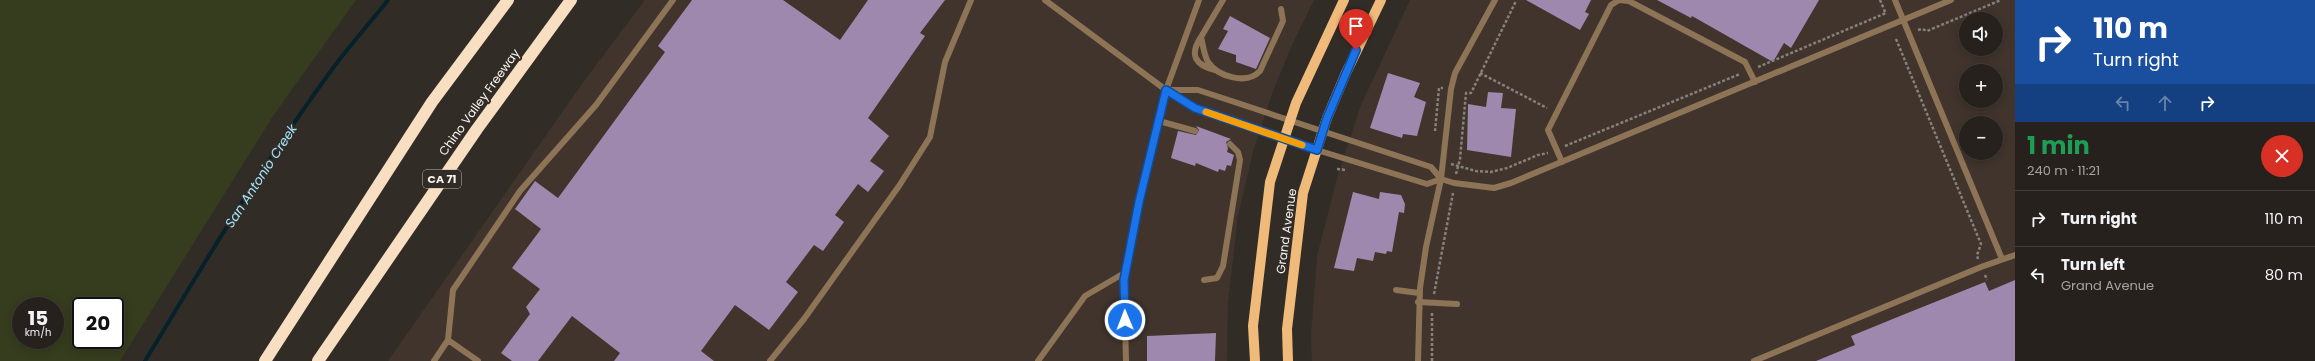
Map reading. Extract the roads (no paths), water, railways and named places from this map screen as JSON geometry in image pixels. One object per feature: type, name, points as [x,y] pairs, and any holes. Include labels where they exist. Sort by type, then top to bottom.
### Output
[{"type":"highway","points":[[265,361],[432,102],[508,0]]},
{"type":"highway","name":"Chino Valley Freeway","points":[[318,361],[477,129],[571,0]]},
{"type":"main road","name":"Grand Avenue","points":[[1255,361],[1253,326],[1270,182],[1299,96],[1344,0]]},
{"type":"main road","name":"Grand Avenue","points":[[1288,361],[1287,329],[1303,193],[1317,150],[1346,73],[1382,0]]},
{"type":"lane","points":[[434,361],[448,340],[453,290],[520,191],[596,105],[673,0]]},
{"type":"lane","points":[[770,361],[895,193],[930,137],[945,62],[971,0]]},
{"type":"lane","points":[[1045,0],[1166,90],[1195,108],[1317,150],[1427,184],[1442,179]]},
{"type":"lane","points":[[1126,361],[1126,272],[1139,202],[1166,90],[1199,0]]},
{"type":"lane","points":[[1223,0],[1202,37],[1195,46],[1194,54],[1198,62],[1204,67],[1228,75],[1247,79],[1255,76],[1260,71],[1283,21],[1281,9]]},
{"type":"lane","points":[[1418,361],[1419,293],[1426,247],[1442,179],[1451,89],[1455,73],[1495,0]]},
{"type":"lane","points":[[1562,162],[1548,130],[1611,5],[1619,0],[1629,1],[1744,62],[1750,70],[1755,82]]},
{"type":"lane","points":[[1895,0],[2002,259]]},
{"type":"lane","points":[[1166,90],[1198,90],[1291,119],[1431,167],[1442,179],[1454,183],[1494,188],[1511,183],[1951,0]]},
{"type":"lane","points":[[1202,37],[1207,60],[1215,70]]},
{"type":"lane","points":[[1159,121],[1195,131]]},
{"type":"lane","points":[[1204,280],[1217,278],[1223,266],[1240,160],[1238,152],[1230,144]]},
{"type":"lane","points":[[1754,361],[1981,267],[2015,255]]},
{"type":"lane","points":[[1038,361],[1085,296],[1126,272]]},
{"type":"lane","points":[[1396,290],[1419,293]]},
{"type":"lane","points":[[1418,302],[1457,304]]},
{"type":"lane","points":[[448,340],[478,361]]},
{"type":"waterway","name":"San Antonio Creek","points":[[145,361],[259,176],[283,140],[333,68],[388,0]]}]
